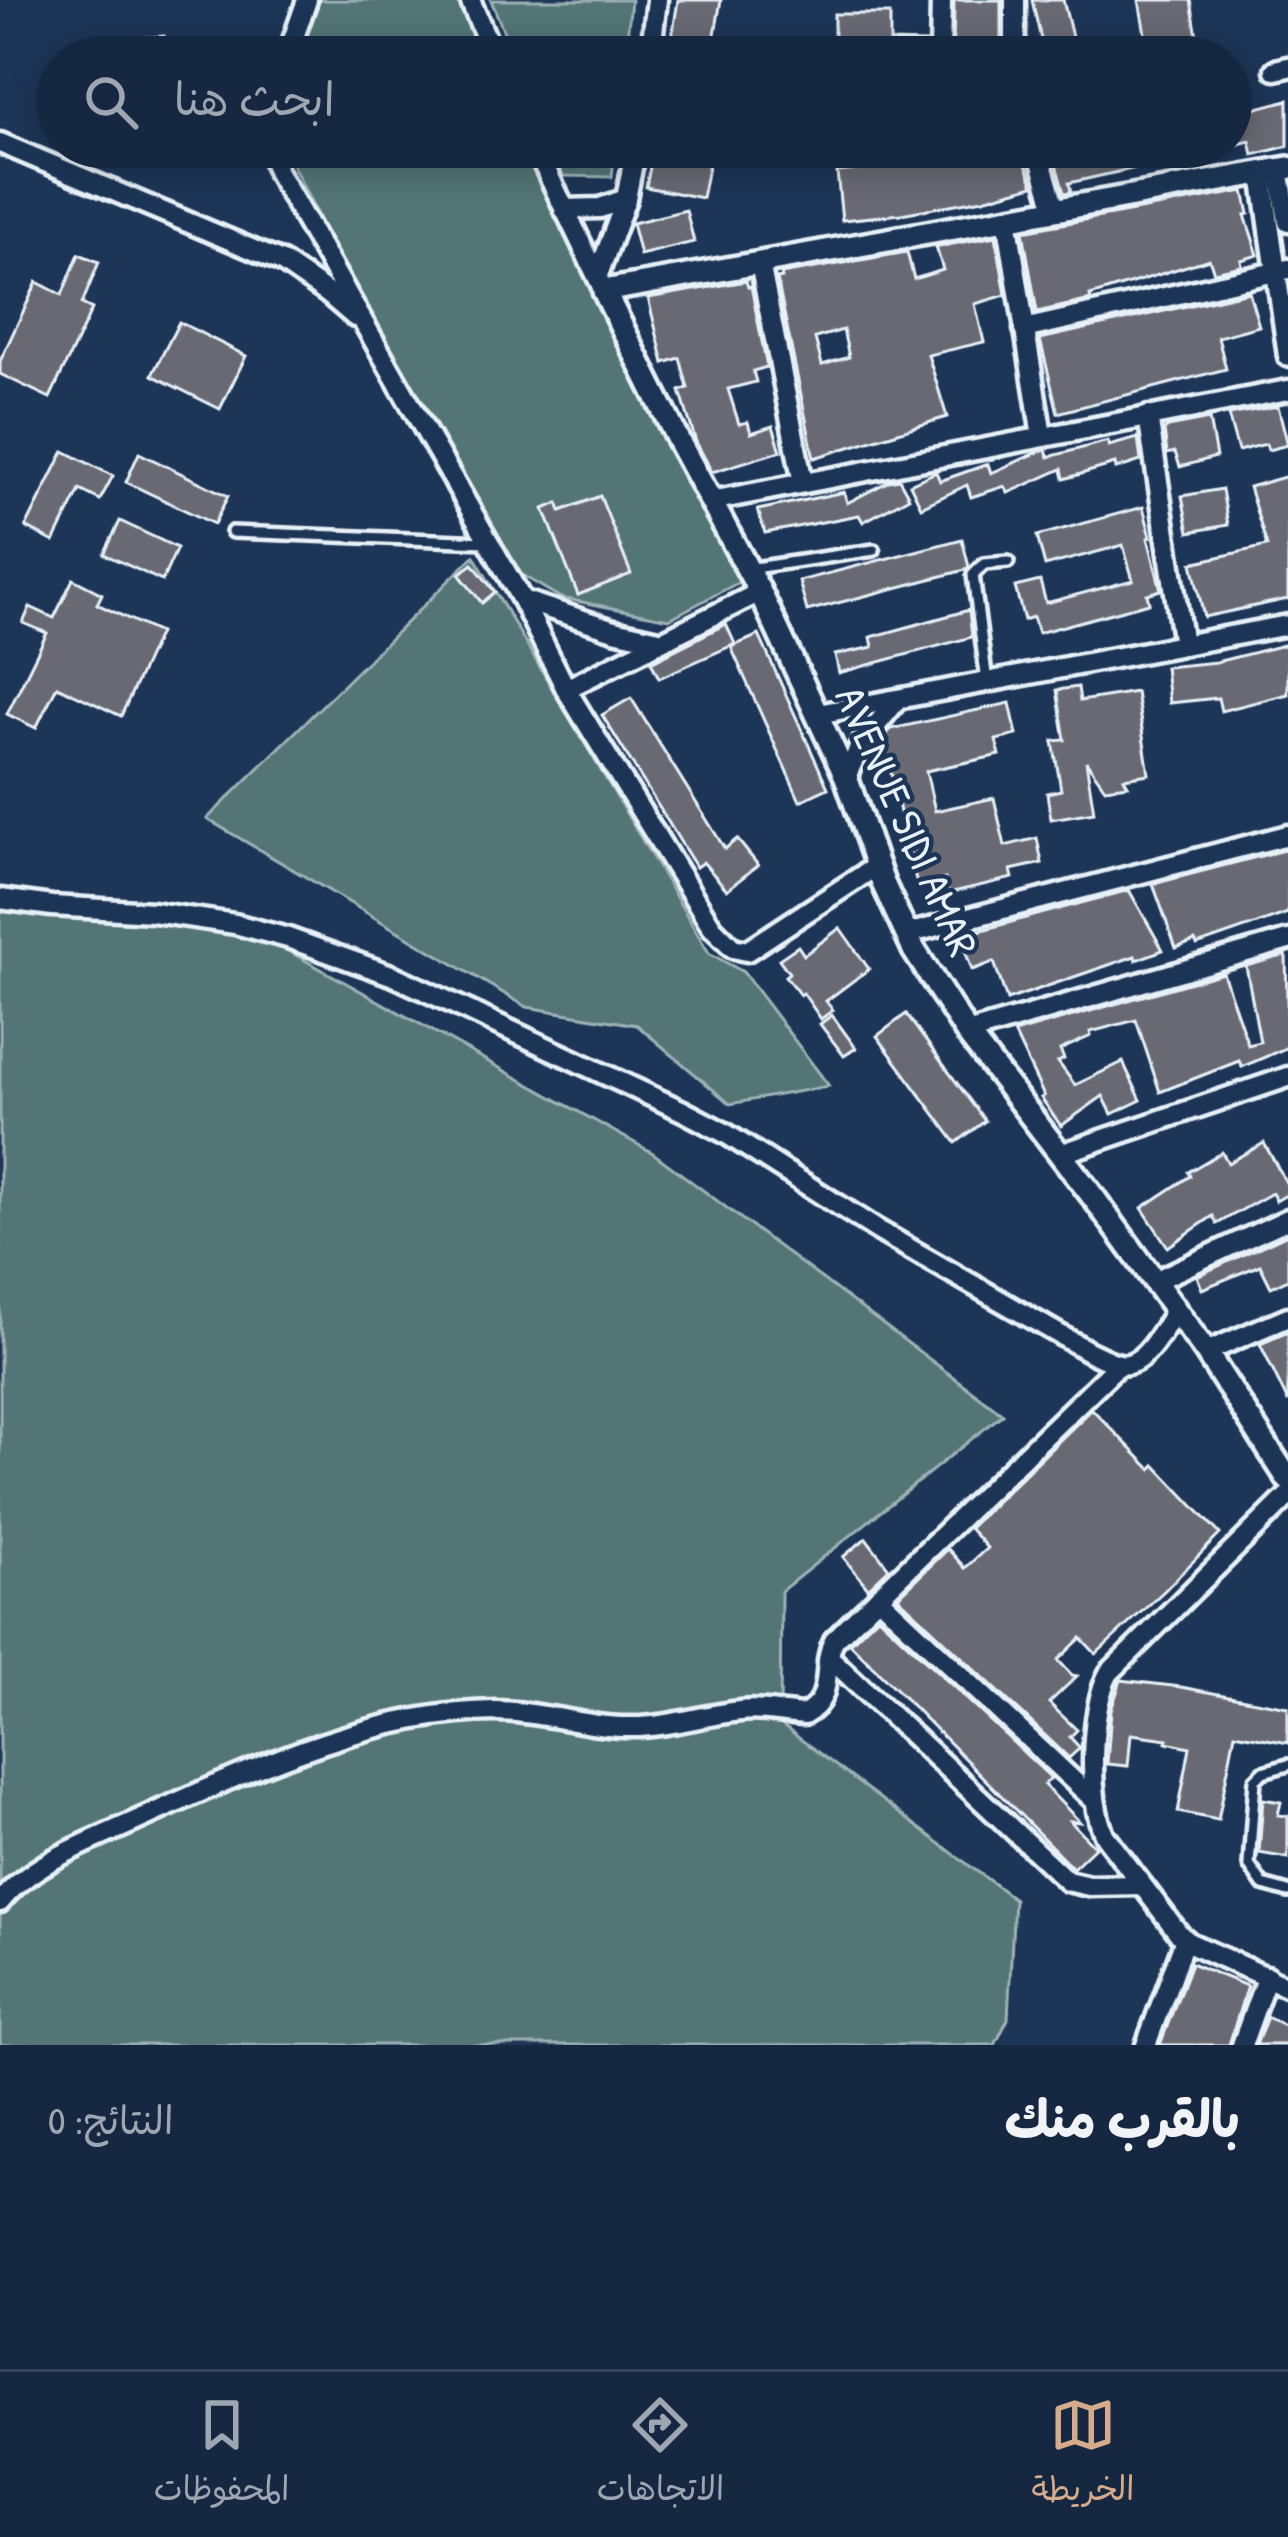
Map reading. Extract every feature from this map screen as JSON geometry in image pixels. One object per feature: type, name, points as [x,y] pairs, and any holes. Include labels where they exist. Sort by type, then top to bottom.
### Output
[{"type":"street","points":[[294,36],[307,0]]},
{"type":"street","points":[[470,0],[485,36]]},
{"type":"street","points":[[653,36],[657,0]]},
{"type":"street","points":[[940,0],[940,36]]},
{"type":"street","points":[[1015,0],[1015,36]]},
{"type":"street","points":[[0,143],[36,158]]},
{"type":"street","points":[[59,168],[282,262],[327,292],[368,329]]},
{"type":"street","points":[[277,168],[521,600],[566,689],[712,927],[733,948],[747,951],[878,865]]},
{"type":"street","name":"AVENUE SIDI AMAR","points":[[545,168],[818,714],[914,950],[967,1033],[1206,1352],[1288,1479]]},
{"type":"street","points":[[632,168],[601,283],[760,263],[1276,171]]},
{"type":"street","points":[[1043,168],[1055,209]]},
{"type":"street","points":[[1276,171],[1288,220]]},
{"type":"street","points":[[1276,171],[1288,356]]},
{"type":"street","points":[[564,209],[600,208],[626,199]]},
{"type":"street","points":[[1006,218],[1042,436]]},
{"type":"street","points":[[282,262],[302,256],[319,243]]},
{"type":"street","points":[[760,263],[803,483]]},
{"type":"street","points":[[1024,329],[1281,270]]},
{"type":"street","points":[[711,501],[1288,390]]},
{"type":"street","points":[[1148,416],[1183,645]]},
{"type":"street","points":[[566,689],[760,592]]},
{"type":"street","points":[[521,600],[659,640]]},
{"type":"street","points":[[818,714],[1288,625]]},
{"type":"street","points":[[846,777],[862,744],[898,699]]},
{"type":"street","points":[[907,934],[1288,835]]},
{"type":"street","points":[[0,899],[153,912],[254,928],[394,976],[725,1133],[879,1232],[1119,1364],[1143,1356],[1176,1310]]},
{"type":"street","points":[[967,1033],[1288,940]]},
{"type":"street","points":[[1060,1154],[1288,1077]]},
{"type":"street","points":[[1155,1281],[1288,1219]]},
{"type":"street","points":[[1206,1352],[1288,1317]]},
{"type":"street","points":[[0,1902],[11,1888],[54,1860],[283,1756],[335,1740],[448,1715],[499,1711],[628,1727],[746,1710],[804,1715],[820,1702],[834,1640],[1119,1364]]},
{"type":"street","points":[[1288,1496],[1109,1673],[1098,1697],[1094,1800],[1105,1835],[1185,1939],[1288,1988]]},
{"type":"street","points":[[878,1598],[1094,1800]]},
{"type":"street","points":[[829,1657],[1067,1881],[1090,1886],[1141,1885]]},
{"type":"street","points":[[1146,2045],[1185,1939]]},
{"type":"street","points":[[1242,2045],[1267,1976]]},
{"type":"lane","points":[[232,532],[486,542]]},
{"type":"lane","points":[[747,569],[874,550]]},
{"type":"lane","points":[[987,682],[973,575],[984,564],[1008,562]]},
{"type":"lane","points":[[1288,1765],[1263,1772],[1255,1780],[1249,1865],[1264,1885],[1288,1892]]},
{"type":"green space","points":[[318,0],[464,0],[480,36],[306,36]]},
{"type":"green space","points":[[491,0],[631,0],[627,36],[506,36]]},
{"type":"green space","points":[[294,168],[537,168],[637,381],[745,579],[669,619],[561,598],[520,574],[369,322]]},
{"type":"green space","points":[[560,168],[613,168],[612,177],[563,176]]},
{"type":"green space","points":[[474,556],[709,953],[743,972],[829,1086],[730,1104],[637,1025],[527,1007],[207,819]]},
{"type":"green space","points":[[0,899],[236,922],[653,1153],[1003,1414],[781,1591],[780,1724],[1014,1899],[1008,2019],[995,2045],[0,2045]]},
{"type":"building","points":[[678,0],[721,0],[715,36],[672,36]]},
{"type":"building","points":[[954,0],[1001,0],[1001,36],[953,36]]},
{"type":"building","points":[[1032,0],[1063,0],[1072,36],[1040,36]]},
{"type":"building","points":[[1139,0],[1191,0],[1197,36],[1145,36]]},
{"type":"building","points":[[834,14],[890,14],[890,36],[834,36]]},
{"type":"building","points":[[1288,100],[1288,146],[1253,155],[1252,109]]},
{"type":"building","points":[[650,168],[708,168],[702,198],[646,187]]},
{"type":"building","points":[[1027,168],[1034,185],[901,214],[842,220],[837,172]]},
{"type":"building","points":[[1057,168],[1135,168],[1069,183],[1071,192],[1064,193]]},
{"type":"building","points":[[1244,191],[1249,214],[1245,215],[1258,255],[1241,260],[1242,266],[1214,272],[1209,259],[1090,296],[1091,300],[1037,312],[1023,231]]},
{"type":"building","points":[[686,210],[694,242],[640,255],[632,223]]},
{"type":"building","points":[[996,236],[1006,295],[975,304],[984,342],[928,355],[947,417],[814,458],[777,279],[781,274],[907,252],[914,279],[943,270],[936,247]],"holes":[[[843,330],[849,357],[822,365],[815,338]]]},
{"type":"building","points":[[79,254],[99,262],[82,304],[92,309],[50,398],[0,374],[0,361],[37,282],[62,295]]},
{"type":"building","points":[[746,281],[751,286],[767,367],[753,371],[756,382],[728,389],[739,424],[748,422],[751,433],[773,426],[781,451],[712,472],[696,442],[680,391],[688,388],[680,358],[664,363],[648,298]]},
{"type":"building","points":[[1249,292],[1259,326],[1218,337],[1226,369],[1058,413],[1040,339]]},
{"type":"building","points":[[179,322],[246,356],[220,409],[152,375]]},
{"type":"building","points":[[1278,406],[1288,445],[1268,450],[1266,444],[1238,451],[1228,415]]},
{"type":"building","points":[[1209,419],[1216,457],[1180,467],[1175,452],[1167,454],[1164,430]]},
{"type":"building","points":[[1138,438],[1141,461],[1064,479],[1062,469],[1008,493],[1005,486],[971,497],[967,485],[921,507],[910,484],[936,472],[940,481],[988,464],[991,473],[1041,451],[1046,450],[1049,457]]},
{"type":"building","points":[[64,451],[113,476],[100,500],[80,490],[54,542],[26,527]]},
{"type":"building","points":[[139,453],[228,496],[214,524],[126,482]]},
{"type":"building","points":[[1288,476],[1288,599],[1204,617],[1192,563],[1267,546],[1249,487]]},
{"type":"building","points":[[899,479],[909,497],[863,522],[859,515],[765,533],[758,510],[844,492],[847,503]]},
{"type":"building","points":[[1222,489],[1228,525],[1189,532],[1182,496]]},
{"type":"building","points":[[600,496],[631,574],[578,595],[544,509],[558,503],[561,511]]},
{"type":"building","points":[[1143,507],[1161,590],[1147,594],[1149,603],[1038,633],[1033,617],[1024,620],[1015,587],[1040,581],[1046,603],[1133,580],[1123,545],[1045,566],[1037,536]]},
{"type":"building","points":[[120,521],[177,548],[162,581],[104,554]]},
{"type":"building","points":[[962,539],[969,567],[965,570],[807,611],[799,581]]},
{"type":"building","points":[[473,564],[495,592],[482,603],[459,574]]},
{"type":"building","points":[[73,579],[102,594],[97,604],[159,633],[121,716],[57,686],[36,728],[7,714],[47,633],[23,623],[30,607],[54,618]]},
{"type":"building","points":[[969,610],[972,637],[839,673],[835,655],[873,647],[871,637]]},
{"type":"building","points":[[726,624],[735,644],[659,678],[651,662]]},
{"type":"building","points":[[759,635],[828,788],[800,801],[731,647]]},
{"type":"building","points":[[1288,644],[1288,694],[1221,711],[1218,698],[1169,703],[1165,667],[1216,662]]},
{"type":"building","points":[[1078,687],[1080,701],[1136,692],[1149,774],[1124,778],[1128,785],[1105,788],[1086,761],[1094,812],[1051,819],[1047,793],[1061,790],[1053,741],[1065,740],[1057,690]]},
{"type":"building","points":[[631,698],[725,849],[737,839],[758,865],[727,890],[703,862],[696,867],[602,715]]},
{"type":"building","points":[[1010,703],[1017,735],[996,740],[1000,755],[926,771],[935,811],[994,798],[1005,846],[1037,838],[1042,863],[1011,870],[1013,878],[949,893],[945,879],[917,885],[883,739],[891,729]]},
{"type":"building","points":[[1288,849],[1288,913],[1176,948],[1153,884]]},
{"type":"building","points":[[1129,890],[1163,950],[1007,1000],[994,962],[972,970],[960,936]]},
{"type":"building","points":[[840,928],[869,969],[826,1001],[833,1010],[821,1019],[785,976],[789,973],[779,959],[798,946],[804,955]]},
{"type":"building","points":[[1286,955],[1288,1047],[1242,1067],[1239,1061],[1160,1092],[1136,1020],[1090,1032],[1091,1036],[1060,1050],[1064,1059],[1058,1062],[1075,1085],[1123,1062],[1141,1100],[1112,1114],[1103,1096],[1061,1126],[1041,1098],[1014,1033],[1223,973],[1248,1045],[1260,1042],[1246,966]]},
{"type":"building","points":[[906,1014],[985,1121],[956,1143],[877,1036]]},
{"type":"building","points":[[832,1015],[856,1048],[844,1056],[820,1024]]},
{"type":"building","points":[[1264,1143],[1288,1194],[1276,1201],[1272,1193],[1217,1224],[1213,1216],[1168,1247],[1142,1208],[1222,1152],[1228,1163]]},
{"type":"building","points":[[1288,1234],[1288,1279],[1271,1287],[1260,1265],[1202,1289],[1197,1276]]},
{"type":"building","points":[[1288,1332],[1288,1402],[1260,1344]]},
{"type":"building","points":[[1092,1409],[1151,1469],[1155,1465],[1220,1534],[1096,1654],[1081,1638],[1058,1660],[1077,1676],[1049,1703],[1077,1730],[1070,1737],[1080,1748],[1069,1758],[898,1597],[948,1549],[965,1568],[987,1548],[969,1528]]},
{"type":"building","points":[[866,1538],[889,1568],[868,1588],[843,1557]]},
{"type":"building","points":[[878,1616],[1051,1778],[1044,1785],[1080,1822],[1070,1821],[1095,1847],[1073,1868],[850,1643]]},
{"type":"building","points":[[1121,1680],[1288,1707],[1288,1743],[1235,1733],[1218,1820],[1178,1812],[1190,1747],[1131,1734],[1128,1766],[1107,1764],[1111,1710]]},
{"type":"building","points":[[1263,1799],[1281,1802],[1278,1815],[1288,1816],[1288,1858],[1259,1853]]},
{"type":"building","points":[[1191,1963],[1247,1986],[1229,2045],[1160,2045]]},
{"type":"building","points":[[1267,2017],[1288,2027],[1288,2045],[1256,2045]]}]
